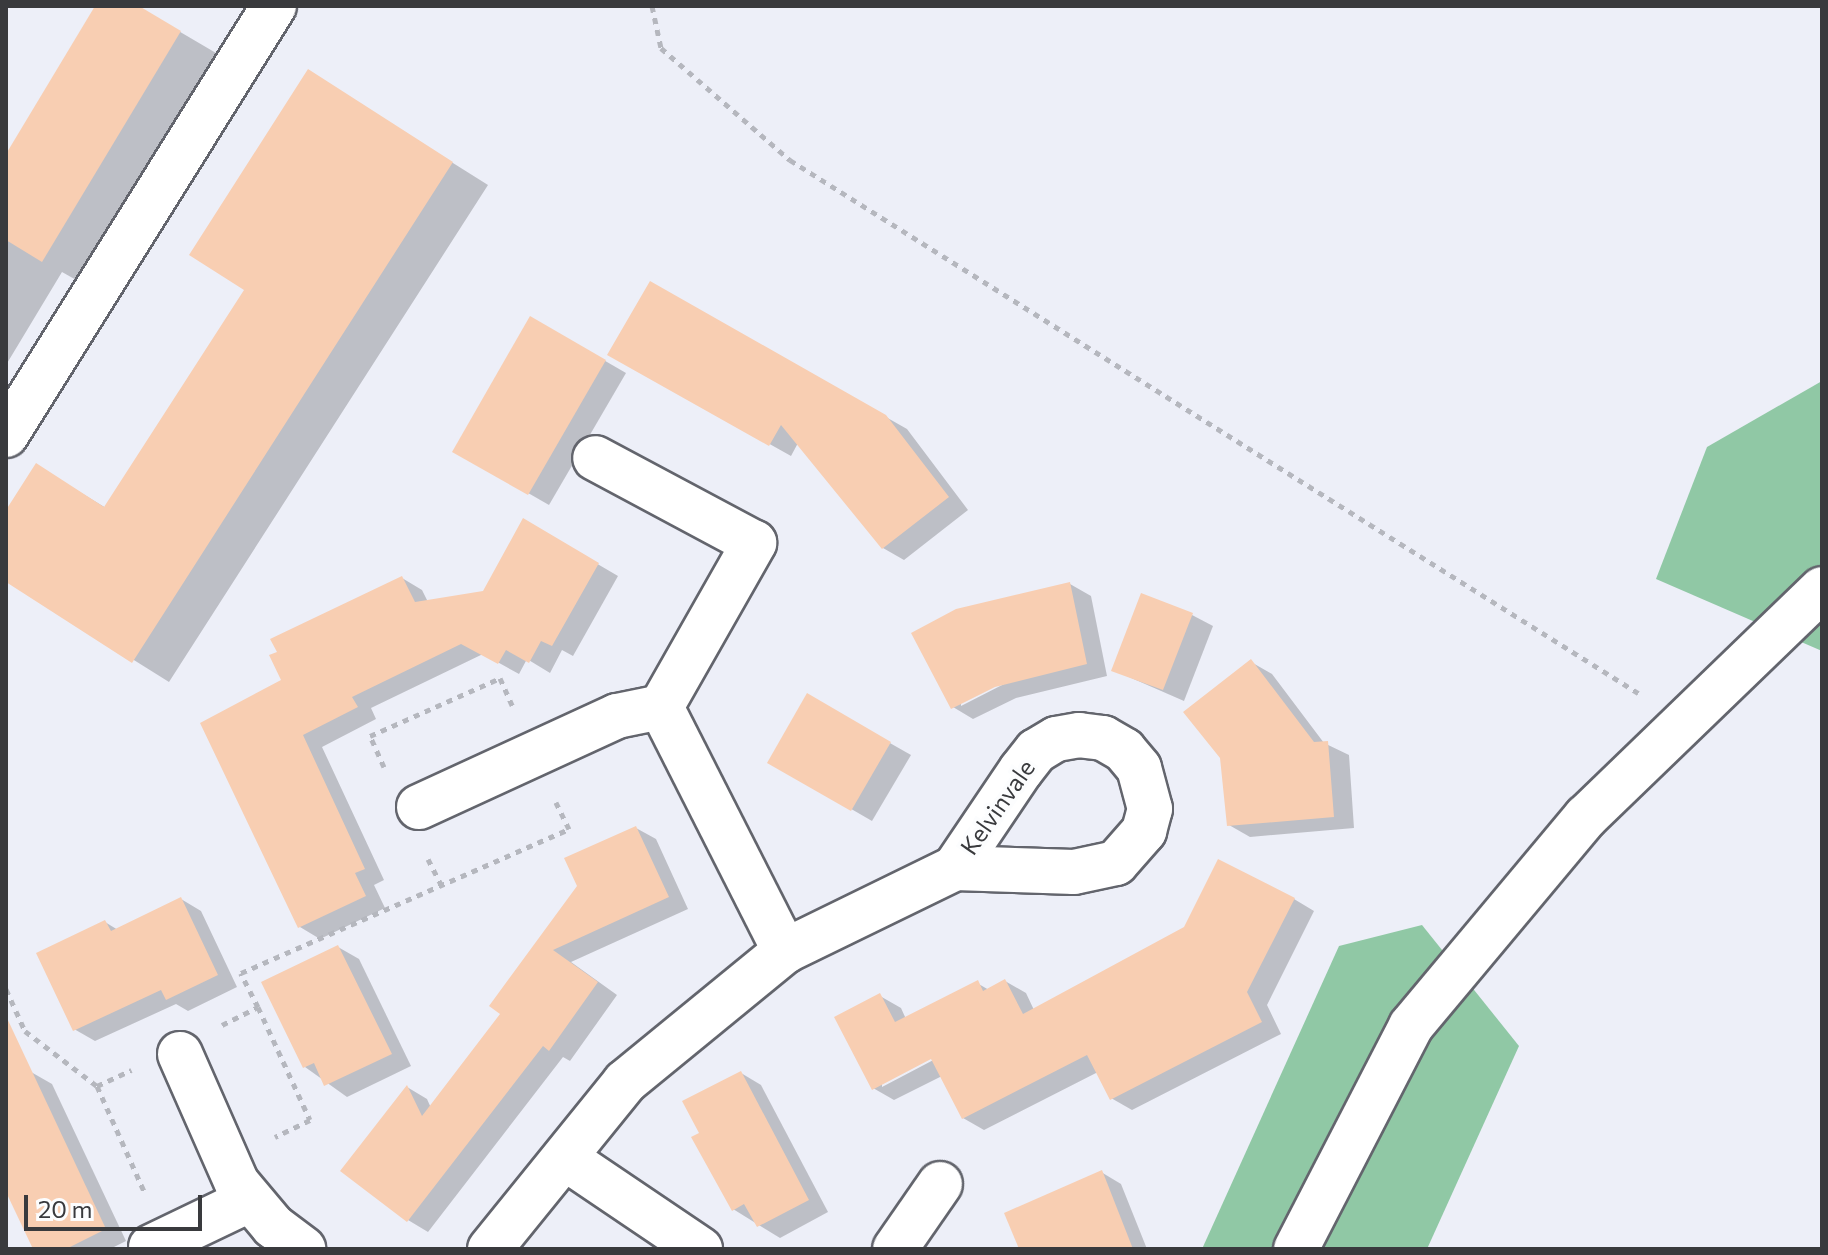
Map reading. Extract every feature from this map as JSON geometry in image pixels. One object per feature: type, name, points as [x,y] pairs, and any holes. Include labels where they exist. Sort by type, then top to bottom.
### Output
[{"type":"street","points":[[6,435],[274,6]]},
{"type":"street","points":[[419,807],[617,716],[661,707],[754,543],[595,458]]},
{"type":"street","points":[[1296,1249],[1411,1026],[1586,817],[1687,723],[1822,589]]},
{"type":"street","points":[[661,707],[785,951]]},
{"type":"street","name":"Kelvinvale","points":[[490,1249],[625,1082],[785,951],[955,868]]},
{"type":"street","points":[[179,1050],[228,1161],[249,1200],[303,1249]]},
{"type":"street","points":[[565,1158],[700,1249]]},
{"type":"street","points":[[895,1249],[940,1184]]},
{"type":"street","points":[[159,1243],[249,1200]]},
{"type":"path","points":[[652,6],[661,48],[790,160],[1687,723]]},
{"type":"path","points":[[228,1161],[310,1120],[241,973],[569,829],[534,754]]},
{"type":"path","points":[[6,989],[25,1031],[97,1086],[159,1243]]},
{"type":"path","points":[[97,1086],[179,1050],[258,1007]]},
{"type":"green space","points":[[1822,381],[1822,651],[1656,579],[1707,447]]},
{"type":"green space","points":[[1422,925],[1519,1046],[1427,1249],[1202,1249],[1339,946]]},
{"type":"building","points":[[95,6],[139,6],[181,31],[42,262],[6,240],[6,154]]},
{"type":"building","points":[[308,69],[453,162],[132,663],[6,582],[6,510],[36,463],[104,507],[244,290],[189,255]]},
{"type":"building","points":[[650,281],[886,415],[949,497],[882,549],[781,425],[769,446],[607,355]]},
{"type":"building","points":[[530,316],[606,360],[528,495],[452,452]]},
{"type":"building","points":[[523,518],[599,563],[552,646],[541,641],[529,663],[506,650],[498,664],[461,644],[352,697],[358,707],[303,735],[365,869],[355,873],[366,896],[298,928],[200,723],[281,680],[269,655],[277,652],[270,639],[402,576],[415,602],[483,591]]},
{"type":"building","points":[[1070,582],[1087,664],[995,687],[951,709],[911,633],[956,609]]},
{"type":"building","points":[[1141,593],[1193,613],[1163,690],[1111,671]]},
{"type":"building","points":[[1251,659],[1314,742],[1328,741],[1334,817],[1227,826],[1220,758],[1183,712]]},
{"type":"building","points":[[807,693],[891,742],[851,811],[767,763]]},
{"type":"building","points":[[636,826],[669,897],[553,950],[598,982],[549,1051],[543,1046],[407,1222],[340,1171],[407,1085],[422,1116],[500,1014],[489,1006],[577,886],[564,858]]},
{"type":"building","points":[[1218,859],[1295,898],[1247,992],[1262,1022],[1110,1100],[1087,1055],[962,1119],[931,1059],[872,1090],[834,1017],[880,993],[895,1022],[978,980],[983,991],[1005,979],[1023,1014],[1184,927]]},
{"type":"building","points":[[181,897],[218,975],[166,1000],[161,990],[73,1031],[36,953],[105,920],[111,931]]},
{"type":"building","points":[[338,945],[392,1054],[324,1086],[314,1063],[303,1068],[261,982]]},
{"type":"building","points":[[6,1016],[106,1229],[66,1249],[33,1249],[6,1192]]},
{"type":"building","points":[[741,1071],[809,1200],[757,1227],[744,1204],[732,1211],[691,1137],[699,1133],[682,1101]]},
{"type":"building","points":[[1102,1170],[1133,1249],[1019,1249],[1004,1213]]}]
